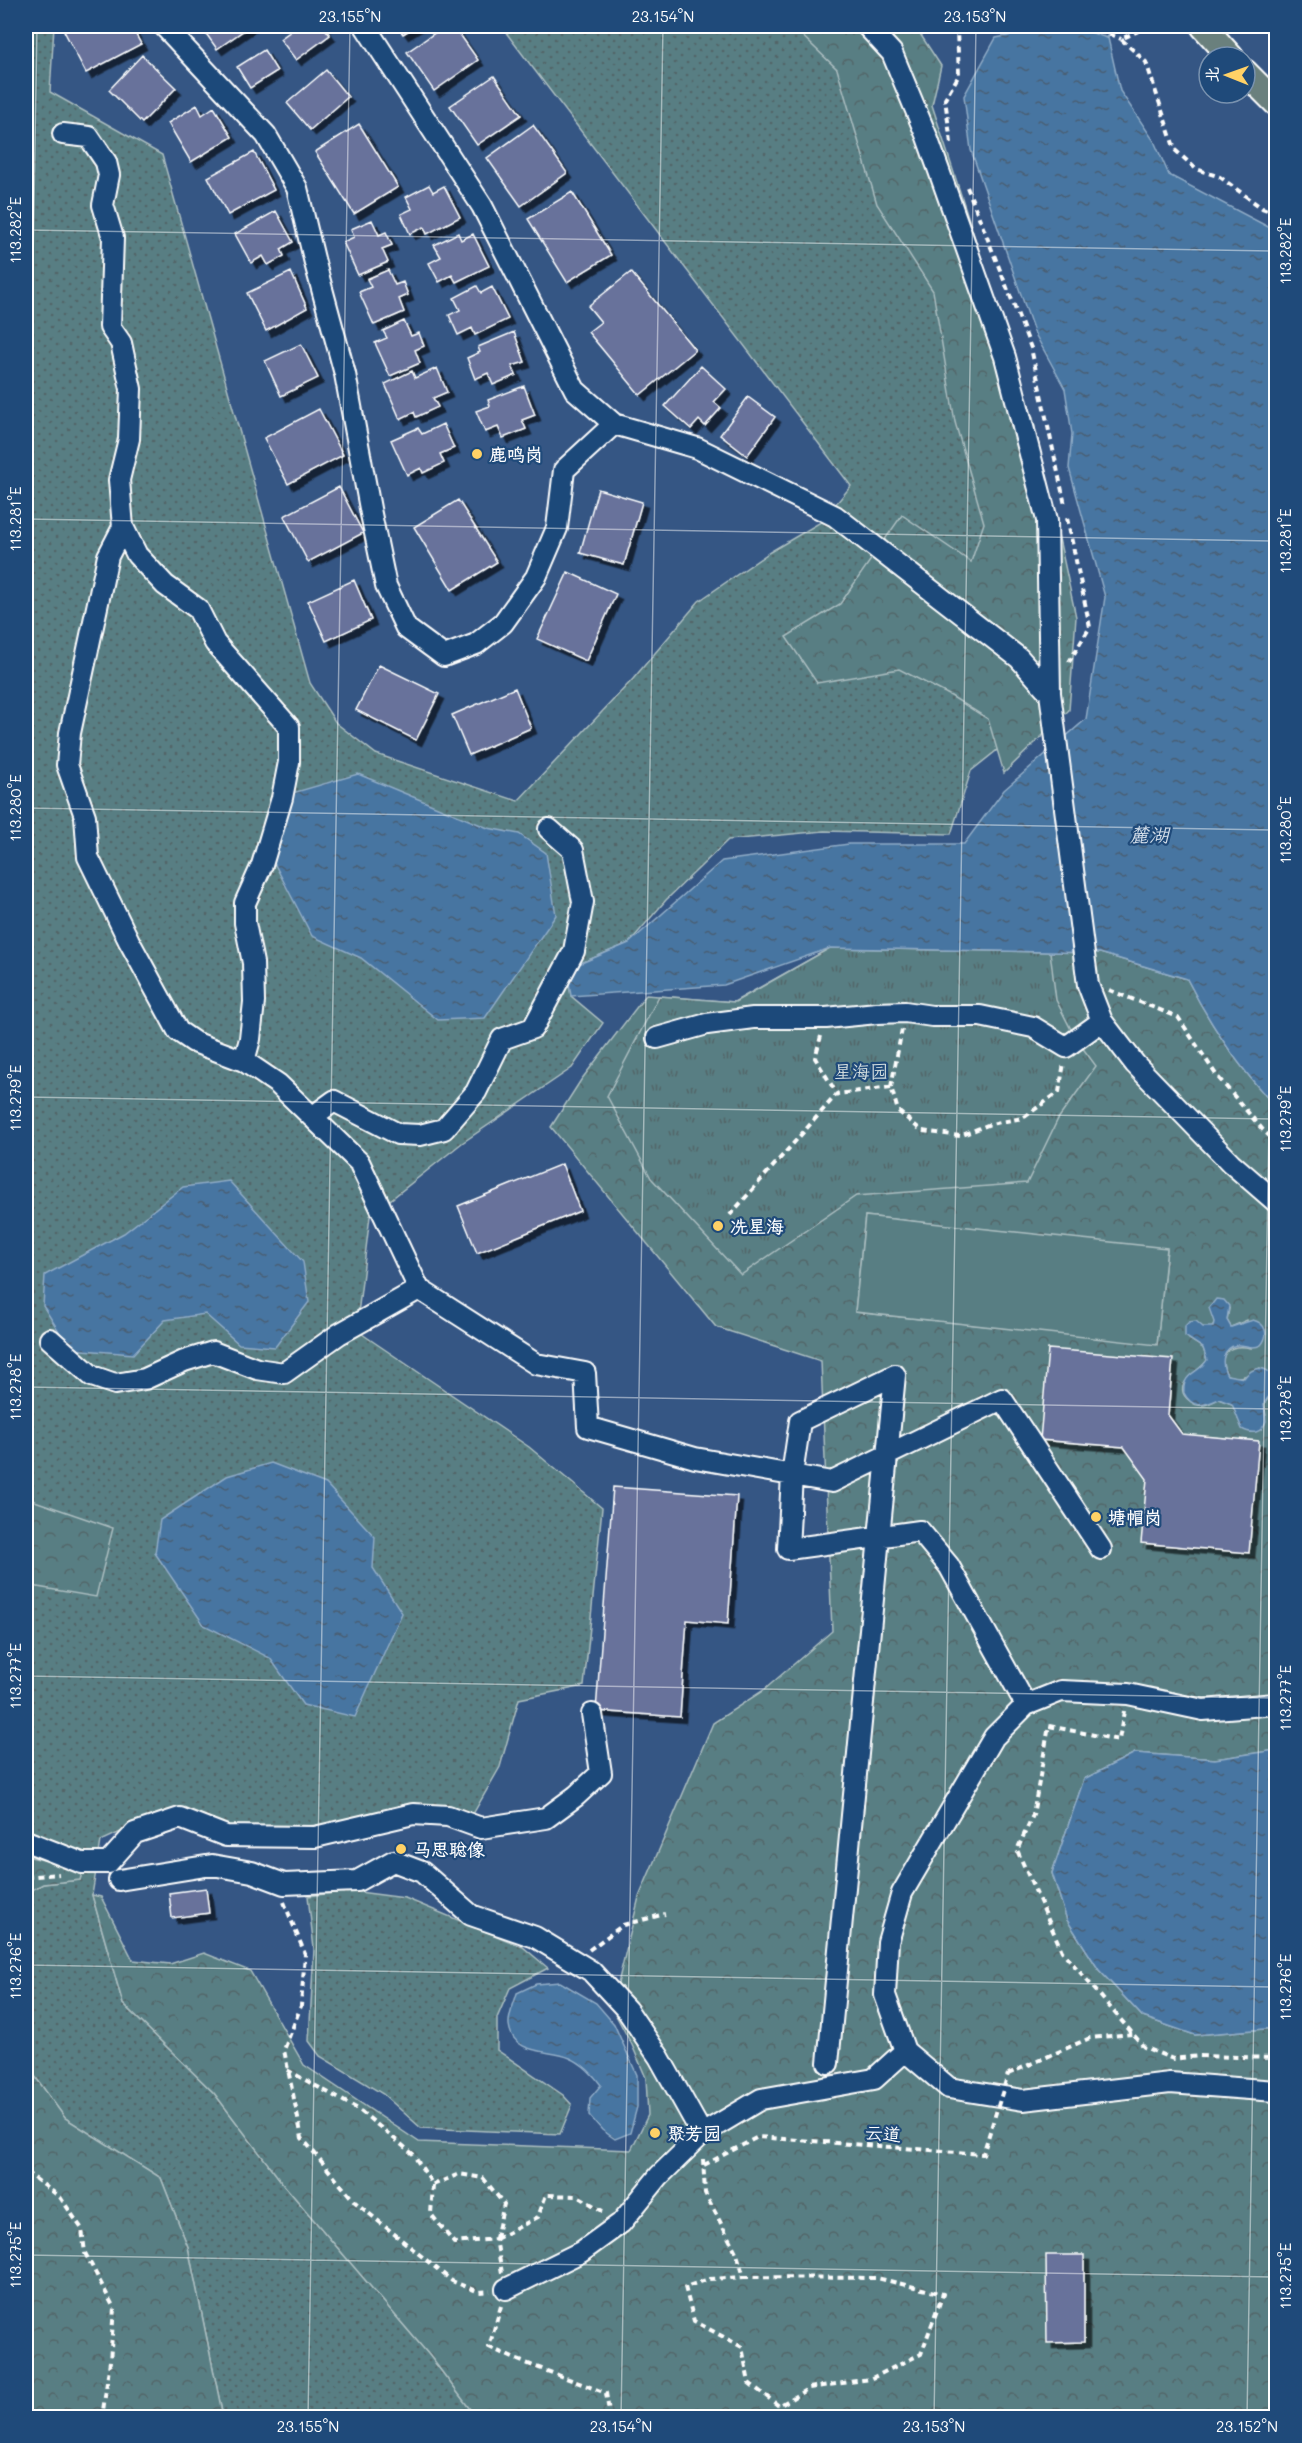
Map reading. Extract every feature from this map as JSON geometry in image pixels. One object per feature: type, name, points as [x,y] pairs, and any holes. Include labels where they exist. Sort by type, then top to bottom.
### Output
[{"type":"main road","points":[[1203,26],[1220,45]]},
{"type":"main road","points":[[1257,84],[1276,103]]},
{"type":"street","points":[[164,26],[266,135],[297,188],[345,374],[386,586],[406,628],[444,656],[476,644],[503,623],[536,577],[557,528],[564,470],[614,424]]},
{"type":"street","points":[[365,26],[482,206],[575,390],[614,424],[697,448],[835,516],[1019,658],[1050,693]]},
{"type":"street","points":[[867,26],[892,52],[923,126],[1005,357],[1047,520],[1050,693],[1088,985],[1102,1021],[1135,1064],[1231,1163],[1276,1202]]},
{"type":"street","points":[[63,134],[89,137],[106,162],[109,175],[103,205],[113,238],[111,327],[121,343],[131,389],[129,439],[119,480],[123,527],[136,555],[165,585],[198,609],[215,643],[289,727],[289,762],[282,798],[262,865],[245,903],[245,923],[253,963],[254,1002],[250,1039],[244,1061]]},
{"type":"street","points":[[123,527],[108,556],[70,733],[68,765],[85,816],[88,857],[129,941],[178,1031],[194,1042],[244,1061],[278,1084],[359,1162],[419,1289],[536,1364],[585,1372],[588,1427],[695,1458],[832,1482],[1002,1399],[1101,1549]]},
{"type":"street","points":[[312,1117],[334,1101],[398,1134],[420,1135],[444,1129],[476,1092],[502,1039],[533,1028],[574,951],[583,902],[573,850],[549,829]]},
{"type":"street","points":[[657,1038],[707,1024],[753,1018],[826,1018],[877,1012],[905,1012],[932,1016],[980,1016],[1033,1027],[1066,1047],[1102,1021]]},
{"type":"street","points":[[50,1339],[92,1376],[115,1384],[145,1379],[184,1361],[213,1352],[257,1369],[284,1372],[339,1334],[419,1289]]},
{"type":"street","points":[[828,2063],[879,1537],[895,1375],[800,1421],[792,1474],[788,1549],[879,1537],[920,1532],[949,1566],[1026,1706]]},
{"type":"street","points":[[1276,1704],[1203,1710],[1128,1694],[1061,1691],[1026,1706],[994,1737],[902,1893],[888,1942],[885,1995],[905,2051],[949,2088],[1023,2100],[1170,2083],[1276,2091]]},
{"type":"street","points":[[26,1841],[82,1863],[108,1863],[135,1833],[180,1818],[226,1836],[315,1837],[413,1814],[448,1816],[481,1828],[546,1818],[602,1773],[592,1714]]},
{"type":"street","points":[[119,1880],[212,1865],[252,1872],[285,1884],[357,1881],[393,1861],[422,1872],[471,1915],[535,1937],[591,1971],[627,2010],[659,2057],[702,2134]]},
{"type":"street","points":[[506,2289],[581,2252],[621,2223],[659,2176],[702,2134],[761,2099],[874,2079],[905,2051]]},
{"type":"path","points":[[952,26],[957,31]]},
{"type":"path","points":[[1090,26],[1121,39],[1146,63],[1176,150],[1196,169],[1220,177],[1262,208],[1276,213]]},
{"type":"path","points":[[1121,39],[1149,26]]},
{"type":"path","points":[[1088,985],[1122,993],[1178,1017],[1217,1076],[1276,1142]]},
{"type":"path","points":[[905,1012],[891,1087],[898,1111],[922,1131],[960,1136],[990,1124],[1023,1118],[1059,1092],[1066,1047]]},
{"type":"path","points":[[826,1018],[815,1058],[837,1094]]},
{"type":"path","points":[[730,1215],[837,1094],[891,1087]]},
{"type":"path","points":[[1128,1694],[1119,1740],[1049,1726],[1033,1815],[1017,1850],[1062,1951],[1144,2047],[1173,2059],[1199,2056],[1276,2058]]},
{"type":"path","points":[[26,1876],[62,1874]]},
{"type":"path","points":[[285,1884],[281,1895],[305,1954],[301,2006],[284,2050],[302,2138],[355,2202],[452,2281],[478,2292],[506,2289]]},
{"type":"path","points":[[569,1958],[590,1950],[623,1925],[665,1914]]},
{"type":"path","name":"云道","points":[[704,2165],[758,2137],[982,2154],[1008,2074],[1090,2038],[1133,2034]]},
{"type":"path","points":[[287,2070],[358,2109],[413,2154],[433,2185],[431,2214],[454,2243],[496,2239],[538,2217],[546,2195],[578,2196],[621,2223]]},
{"type":"path","points":[[702,2134],[705,2193],[737,2254],[744,2277]]},
{"type":"path","points":[[26,2172],[60,2197],[82,2229],[85,2253],[114,2308],[102,2418]]},
{"type":"path","points":[[433,2185],[459,2174],[483,2178],[504,2204],[496,2239],[506,2289],[489,2347],[606,2393],[610,2418]]},
{"type":"path","points":[[744,2277],[877,2278],[943,2294],[921,2354],[870,2379],[809,2388],[779,2406],[748,2383],[742,2347],[694,2321],[686,2287],[709,2279],[744,2277]]},
{"type":"green space","points":[[26,26],[54,26],[50,92],[162,155],[310,683],[336,723],[376,754],[518,801],[633,679],[699,601],[770,552],[821,522],[851,486],[501,26],[849,26],[1047,520],[1026,727],[971,771],[951,834],[824,831],[728,840],[666,900],[629,943],[567,969],[571,996],[603,1023],[572,1068],[462,1143],[370,1216],[356,1330],[529,1447],[602,1508],[584,1686],[519,1699],[500,1767],[469,1821],[386,1818],[248,1832],[144,1821],[101,1841],[92,1895],[123,2004],[214,2093],[284,2185],[430,2356],[476,2417],[223,2417],[188,2247],[161,2178],[65,2118],[26,2064],[26,1893],[43,1884],[80,1880],[82,1869],[26,1856]]},
{"type":"green space","points":[[792,26],[915,26],[941,66],[932,105],[1033,418],[1076,617],[1069,710],[1004,773],[988,719],[951,696],[899,669],[817,683],[786,637],[840,604],[902,515],[971,562],[984,523],[955,422],[933,291],[877,204],[837,69]]},
{"type":"green space","points":[[830,948],[1100,953],[1187,979],[1227,1046],[1250,1078],[1276,1107],[1276,1750],[1215,1759],[1135,1753],[1084,1779],[1052,1873],[1067,1920],[1099,1970],[1143,2017],[1195,2035],[1276,2028],[1276,2417],[476,2417],[430,2356],[284,2185],[214,2093],[123,2004],[92,1895],[101,1897],[133,1960],[170,1964],[204,1953],[250,1971],[304,2065],[419,2142],[631,2150],[648,2115],[646,2078],[632,2045],[612,2008],[639,1897],[713,1723],[764,1690],[832,1631],[821,1361],[716,1327],[551,1127],[581,1080],[646,995],[734,1002]],"holes":[[[865,1216],[1167,1249],[1157,1344],[855,1312]],[[1229,1309],[1227,1320],[1231,1327],[1247,1320],[1251,1348],[1237,1347],[1227,1351],[1224,1355],[1224,1367],[1227,1375],[1236,1377],[1244,1376],[1260,1368],[1271,1374],[1275,1381],[1275,1389],[1264,1404],[1266,1415],[1238,1419],[1232,1404],[1218,1399],[1208,1404],[1198,1405],[1185,1396],[1184,1384],[1207,1360],[1203,1348],[1189,1339],[1203,1327],[1208,1329],[1213,1327],[1214,1322]]]},
{"type":"green space","name":"星海园","points":[[830,948],[1050,952],[1056,1000],[1076,1039],[1096,1066],[1058,1119],[1027,1183],[856,1196],[741,1275],[651,1178],[607,1096],[659,996],[735,1002]]},
{"type":"green space","points":[[865,1216],[1167,1248],[1157,1345],[855,1312]]},
{"type":"green space","points":[[26,1498],[113,1528],[96,1597],[26,1585]]},
{"type":"green space","points":[[26,1856],[83,1869],[80,1880],[43,1884],[26,1893]]},
{"type":"green space","points":[[351,1891],[405,1898],[523,1947],[548,1968],[510,1988],[497,2018],[497,2050],[563,2095],[572,2105],[560,2134],[421,2128],[383,2094],[320,2056],[309,2041],[314,1949],[308,1896]]},
{"type":"green space","points":[[26,2064],[65,2118],[161,2178],[188,2247],[223,2417],[26,2417]]},
{"type":"water","name":"麓湖","points":[[1036,26],[1073,26],[1107,38],[1111,27],[1109,26],[1113,26],[1108,38],[1120,91],[1154,141],[1169,175],[1276,231],[1276,1107],[1250,1078],[1227,1046],[1187,979],[1100,953],[830,948],[724,985],[571,996],[567,969],[629,943],[722,861],[849,844],[964,844],[1004,790],[1086,719],[1105,597],[1069,468],[1072,434],[1065,389],[1034,332],[971,150],[964,96],[996,38],[1033,31]]},
{"type":"water","points":[[358,774],[488,828],[519,834],[546,853],[556,915],[485,1018],[438,1020],[361,958],[312,936],[272,859],[289,794]]},
{"type":"water","points":[[229,1181],[303,1262],[309,1302],[275,1347],[239,1344],[205,1314],[165,1320],[133,1354],[70,1349],[43,1306],[45,1275],[124,1233],[183,1187]]},
{"type":"water","points":[[1216,1299],[1224,1300],[1229,1306],[1227,1320],[1231,1327],[1253,1320],[1263,1326],[1266,1333],[1261,1345],[1254,1347],[1237,1345],[1228,1349],[1223,1361],[1227,1375],[1244,1378],[1251,1371],[1259,1368],[1267,1370],[1274,1377],[1274,1389],[1264,1404],[1266,1421],[1257,1432],[1242,1429],[1232,1404],[1219,1399],[1199,1405],[1191,1402],[1184,1393],[1188,1377],[1207,1360],[1203,1348],[1185,1336],[1185,1326],[1189,1322],[1196,1321],[1203,1327],[1213,1327],[1214,1322],[1209,1308]]},
{"type":"water","points":[[271,1463],[326,1484],[375,1537],[373,1568],[402,1613],[355,1717],[303,1705],[270,1658],[204,1625],[155,1553],[160,1520],[227,1476]]},
{"type":"water","points":[[1276,1750],[1276,2028],[1195,2035],[1143,2017],[1099,1970],[1067,1920],[1052,1873],[1084,1779],[1135,1753],[1215,1759]]},
{"type":"water","points":[[560,1982],[596,2003],[614,2024],[637,2075],[637,2107],[630,2133],[615,2139],[602,2130],[589,2115],[590,2098],[601,2085],[583,2066],[562,2055],[525,2047],[512,2035],[509,2021],[517,1993],[536,1984]]},
{"type":"building","points":[[131,26],[141,44],[86,73],[62,27]]},
{"type":"building","points":[[206,26],[250,26],[217,49],[202,28]]},
{"type":"building","points":[[298,26],[323,26],[330,35],[296,60],[280,39]]},
{"type":"building","points":[[397,26],[416,26],[403,34]]},
{"type":"building","points":[[445,26],[454,26],[478,60],[434,91],[407,52]]},
{"type":"building","points":[[264,50],[277,71],[250,88],[237,67]]},
{"type":"building","points":[[142,55],[176,88],[142,123],[109,90]]},
{"type":"building","points":[[326,70],[348,97],[310,130],[287,103]]},
{"type":"building","points":[[494,76],[521,115],[477,145],[450,106]]},
{"type":"building","points":[[197,105],[202,115],[214,107],[232,137],[191,162],[168,123]]},
{"type":"building","points":[[359,124],[398,187],[354,214],[315,152]]},
{"type":"building","points":[[533,125],[567,173],[521,206],[487,158]]},
{"type":"building","points":[[254,152],[274,190],[228,215],[208,177]]},
{"type":"building","points":[[429,185],[433,192],[444,186],[460,217],[427,234],[424,227],[410,234],[401,214],[412,209],[406,197]]},
{"type":"building","points":[[572,192],[611,255],[567,282],[528,219]]},
{"type":"building","points":[[276,211],[293,242],[281,249],[284,256],[268,265],[263,256],[251,263],[235,234]]},
{"type":"building","points":[[372,220],[379,235],[386,232],[392,245],[382,249],[388,262],[358,275],[343,242],[354,237],[351,229]]},
{"type":"building","points":[[458,233],[461,240],[473,234],[489,266],[456,282],[452,275],[439,282],[429,263],[441,257],[434,245]]},
{"type":"building","points":[[388,270],[395,285],[403,282],[408,295],[399,299],[404,312],[374,325],[359,292],[371,287],[367,279]]},
{"type":"building","points":[[291,272],[307,308],[266,331],[247,293]]},
{"type":"building","points":[[631,272],[695,350],[640,395],[588,332],[601,322],[588,306]]},
{"type":"building","points":[[477,286],[481,293],[492,287],[508,319],[475,335],[472,328],[458,335],[449,315],[460,310],[454,298]]},
{"type":"building","points":[[404,321],[411,336],[419,333],[424,346],[415,350],[420,363],[390,376],[375,343],[387,338],[383,331]]},
{"type":"building","points":[[514,332],[525,362],[512,366],[516,375],[493,385],[488,373],[475,379],[467,358],[480,352],[478,347]]},
{"type":"building","points":[[301,344],[318,378],[281,396],[265,361]]},
{"type":"building","points":[[701,366],[726,389],[714,402],[721,408],[705,426],[699,420],[691,429],[665,406]]},
{"type":"building","points":[[437,368],[447,392],[433,398],[438,407],[416,417],[414,412],[400,419],[385,384],[412,371],[415,378]]},
{"type":"building","points":[[524,386],[535,415],[522,420],[526,429],[503,438],[498,427],[485,432],[476,411],[490,406],[488,400]]},
{"type":"building","points":[[748,397],[775,417],[747,456],[720,435]]},
{"type":"building","points":[[319,409],[343,455],[288,484],[264,438]]},
{"type":"building","points":[[443,424],[454,448],[440,454],[444,463],[423,473],[421,468],[407,475],[391,440],[418,428],[422,434]]},
{"type":"building","points":[[339,487],[363,533],[308,562],[284,516]]},
{"type":"building","points":[[598,489],[642,502],[624,565],[580,553]]},
{"type":"building","points":[[458,500],[497,562],[452,590],[414,527]]},
{"type":"building","points":[[568,572],[616,594],[586,661],[537,639]]},
{"type":"building","points":[[354,580],[371,620],[326,641],[308,601]]},
{"type":"building","points":[[379,665],[439,694],[416,740],[356,710]]},
{"type":"building","points":[[515,688],[531,728],[469,755],[452,715]]},
{"type":"building","points":[[562,1164],[580,1211],[477,1253],[458,1206]]},
{"type":"building","points":[[1048,1349],[1173,1359],[1168,1415],[1182,1434],[1259,1441],[1249,1553],[1141,1543],[1147,1479],[1124,1447],[1040,1440]]},
{"type":"building","points":[[613,1487],[737,1496],[728,1624],[687,1620],[680,1717],[596,1711]]},
{"type":"building","points":[[206,1888],[209,1913],[172,1918],[169,1893]]},
{"type":"building","points":[[1046,2255],[1084,2255],[1084,2342],[1047,2343]]},
{"type":"place","name":"鹿鸣岗","points":[[477,454]]},
{"type":"place","name":"冼星海","points":[[718,1226]]},
{"type":"place","name":"塘帽岗","points":[[1096,1517]]},
{"type":"place","name":"马思聪像","points":[[401,1849]]},
{"type":"place","name":"聚芳园","points":[[655,2133]]}]
